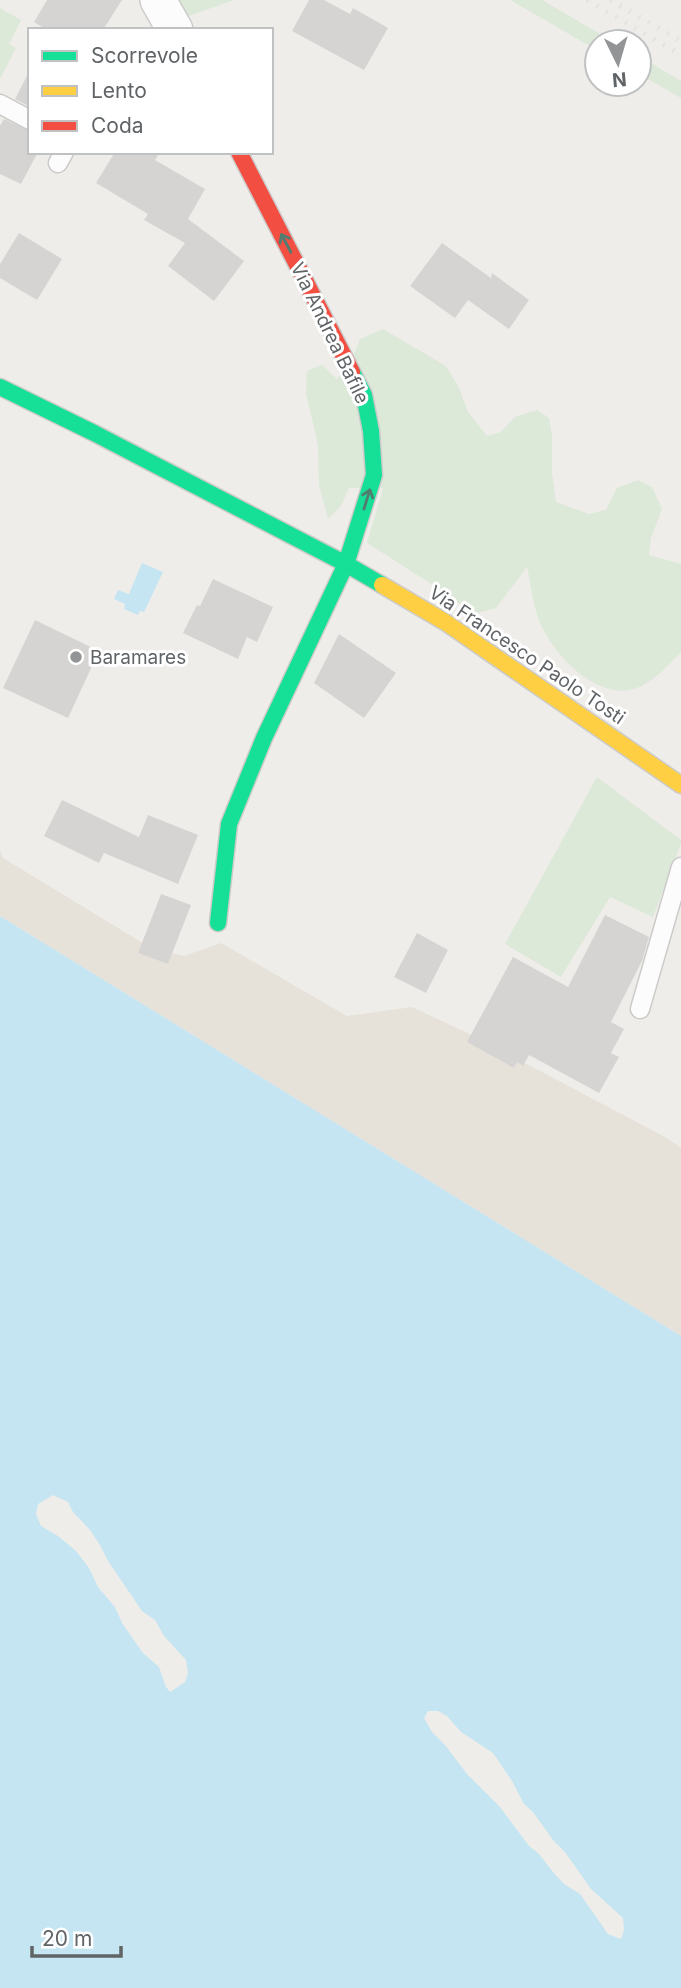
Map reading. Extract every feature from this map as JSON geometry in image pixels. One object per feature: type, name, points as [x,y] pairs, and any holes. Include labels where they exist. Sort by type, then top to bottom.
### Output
[{"type":"street","points":[[158,0],[174,28]]},
{"type":"street","name":"Via Andrea Bafile","points":[[240,154],[364,395],[371,431],[374,475],[346,564]]},
{"type":"street","name":"Via Francesco Paolo Tosti","points":[[0,387],[94,432],[346,564],[445,622],[681,785]]},
{"type":"street","points":[[218,923],[229,824],[264,738],[346,564]]},
{"type":"lane","points":[[0,104],[28,119]]},
{"type":"lane","points":[[640,1009],[681,867]]},
{"type":"green space","points":[[176,0],[234,0],[186,17]]},
{"type":"green space","points":[[510,0],[542,0],[590,28],[583,28],[583,42]]},
{"type":"green space","points":[[0,8],[21,20],[9,44],[16,48],[0,79]]},
{"type":"green space","points":[[653,64],[681,81],[681,98],[653,82]]},
{"type":"green space","points":[[383,329],[446,366],[459,388],[468,412],[487,436],[501,432],[515,417],[537,410],[549,418],[556,502],[589,514],[606,510],[617,488],[638,480],[652,487],[662,509],[651,538],[649,555],[681,564],[681,652],[655,677],[630,690],[615,690],[600,686],[572,667],[550,642],[540,622],[527,567],[496,608],[473,614],[441,590],[367,543],[383,488],[349,488],[341,506],[328,519],[319,485],[318,445],[306,393],[307,371],[322,365],[337,379],[355,352],[360,339]]},
{"type":"green space","points":[[597,777],[681,840],[681,843],[653,917],[610,897],[561,977],[505,944]]},
{"type":"sand","points":[[0,850],[3,858],[151,948],[184,956],[221,943],[347,1016],[412,1007],[474,1036],[667,1138],[681,1148],[681,1336],[0,916]]},
{"type":"water","points":[[142,563],[163,572],[144,612],[140,611],[138,615],[124,609],[125,604],[114,599],[118,590],[129,594]]},
{"type":"water","points":[[0,916],[681,1336],[681,1988],[0,1988]]},
{"type":"pier","points":[[53,1495],[68,1502],[73,1512],[90,1530],[142,1611],[155,1620],[164,1636],[186,1660],[188,1673],[185,1682],[170,1692],[159,1667],[143,1653],[76,1551],[41,1526],[36,1514],[38,1504]]},
{"type":"pier","points":[[428,1711],[438,1711],[447,1716],[461,1732],[493,1753],[524,1804],[565,1852],[591,1889],[623,1918],[624,1930],[621,1939],[608,1934],[580,1894],[564,1884],[529,1846],[500,1807],[467,1774],[432,1732],[424,1718]]},
{"type":"building","points":[[47,0],[122,0],[104,28],[44,28],[34,22]]},
{"type":"building","points":[[309,0],[324,0],[350,14],[353,8],[388,28],[364,70],[292,31]]},
{"type":"building","points":[[28,74],[28,106],[15,99]]},
{"type":"building","points":[[4,119],[28,130],[28,154],[37,154],[21,184],[0,174],[0,126]]},
{"type":"building","points":[[114,154],[159,154],[155,160],[205,189],[188,219],[244,261],[214,301],[168,266],[185,243],[144,220],[148,214],[96,183]]},
{"type":"building","points":[[19,233],[62,259],[37,300],[0,278],[0,264]]},
{"type":"building","points":[[442,243],[491,278],[492,273],[529,300],[509,329],[468,300],[455,318],[410,286]]},
{"type":"building","points":[[213,579],[273,607],[257,642],[247,637],[238,659],[183,633]]},
{"type":"building","points":[[35,620],[99,651],[68,718],[3,688]]},
{"type":"building","points":[[339,634],[396,673],[364,718],[314,683]]},
{"type":"building","points":[[62,800],[139,837],[148,815],[198,835],[178,884],[104,853],[99,863],[44,836]]},
{"type":"building","points":[[161,894],[191,905],[168,964],[138,953]]},
{"type":"building","points":[[605,915],[649,937],[642,961],[611,1022],[624,1029],[611,1053],[619,1057],[599,1093],[529,1055],[523,1066],[517,1062],[514,1068],[467,1042],[513,957],[568,987]]},
{"type":"building","points":[[417,933],[448,950],[426,993],[394,977]]},
{"type":"railway","points":[[587,0],[681,55]]},
{"type":"railway","points":[[610,0],[681,41]]},
{"type":"traffic: fast","points":[[218,923],[229,824],[264,738],[346,564],[374,475],[371,431],[364,395],[352,372]]},
{"type":"traffic: fast","points":[[0,387],[94,433],[382,585]]},
{"type":"traffic: slow","points":[[382,585],[445,622],[681,785]]},
{"type":"traffic: jam","points":[[240,154],[352,372]]},
{"type":"place","name":"Baramares","points":[[76,657]]}]
